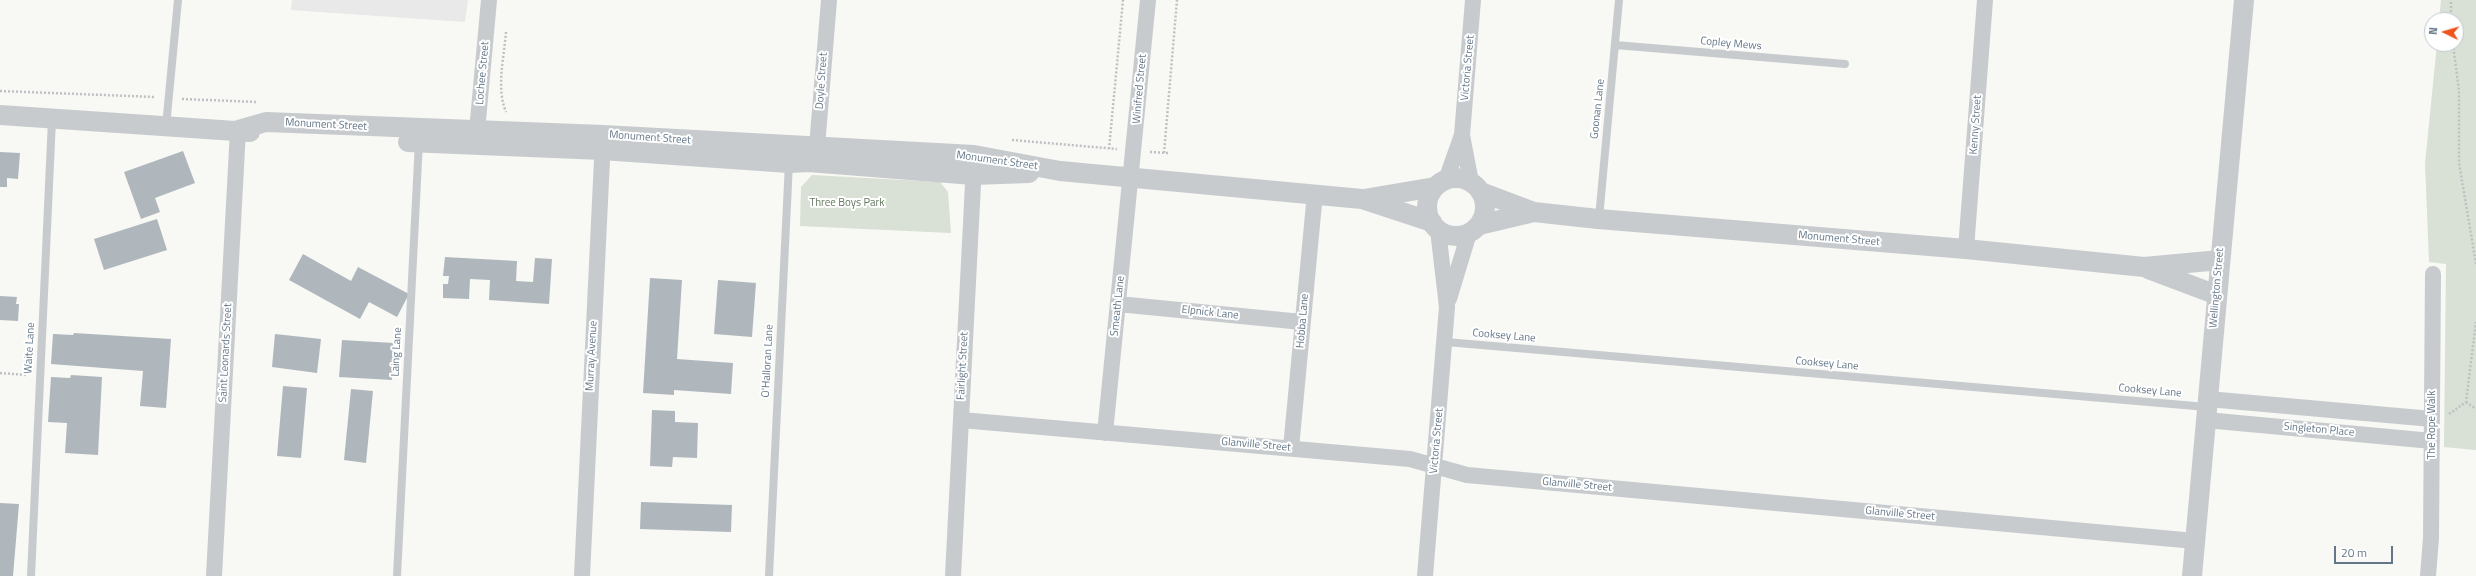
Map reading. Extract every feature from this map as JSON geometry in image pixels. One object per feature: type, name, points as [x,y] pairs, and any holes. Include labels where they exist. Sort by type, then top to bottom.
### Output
[{"type":"street","name":"Lochee Street","points":[[477,138],[489,0]]},
{"type":"street","name":"Doyle Street","points":[[816,155],[828,0]]},
{"type":"street","name":"Winifred Street","points":[[1132,179],[1148,0]]},
{"type":"street","name":"Victoria Street","points":[[1473,0],[1462,135],[1476,187]]},
{"type":"street","name":"Kenny Street","points":[[1966,249],[1985,0]]},
{"type":"street","name":"Wellington Street","points":[[2192,576],[2244,0]]},
{"type":"street","name":"Monument Street","points":[[0,115],[52,120],[238,130],[266,122],[419,136],[602,142],[790,155],[974,155],[1060,171],[1132,179],[1362,199],[1435,226]]},
{"type":"street","name":"Saint Leonards Street","points":[[214,576],[238,130]]},
{"type":"street","name":"Victoria Street","points":[[1440,183],[1462,135]]},
{"type":"street","name":"Murray Avenue","points":[[582,576],[602,142]]},
{"type":"street","name":"Monument Street","points":[[816,155],[973,175],[1060,171]]},
{"type":"street","name":"Fairlight Street","points":[[953,576],[974,155]]},
{"type":"street","points":[[1454,178],[1476,187],[1485,209],[1474,229],[1453,236],[1435,226],[1428,204],[1440,183],[1454,178]]},
{"type":"street","name":"Smeath Lane","points":[[1105,433],[1132,179]]},
{"type":"street","name":"Monument Street","points":[[1362,199],[1440,183]]},
{"type":"street","name":"Monument Street","points":[[1476,187],[1534,212],[1598,219],[1966,249],[2144,267],[2220,260]]},
{"type":"street","name":"Hobba Lane","points":[[1291,448],[1315,194]]},
{"type":"street","name":"Monument Street","points":[[1474,229],[1534,212]]},
{"type":"street","name":"Victoria Street","points":[[1425,576],[1446,342],[1447,307],[1435,226]]},
{"type":"street","name":"Victoria Street","points":[[1447,307],[1474,229]]},
{"type":"street","name":"Monument Street","points":[[2144,267],[2217,295]]},
{"type":"street","name":"The Rope Walk","points":[[2428,576],[2431,538],[2433,274]]},
{"type":"street","name":"Elpnick Lane","points":[[1118,304],[1302,322]]},
{"type":"street","name":"Singleton Place","points":[[2207,409],[2432,419]]},
{"type":"street","name":"Singleton Place","points":[[2207,409],[2432,441]]},
{"type":"street","name":"Glanville Street","points":[[961,420],[1410,459],[1467,475],[2196,541]]},
{"type":"lane","points":[[166,126],[178,0]]},
{"type":"lane","name":"Goonan Lane","points":[[1598,219],[1619,0]]},
{"type":"lane","name":"Copley Mews","points":[[1615,45],[1845,64]]},
{"type":"lane","name":"Waite Lane","points":[[31,576],[52,120]]},
{"type":"lane","name":"Laing Lane","points":[[397,576],[419,136]]},
{"type":"lane","name":"O'Halloran Lane","points":[[768,576],[790,155]]},
{"type":"lane","name":"Cooksey Lane","points":[[1446,342],[2207,409]]},
{"type":"path","points":[[1109,148],[1123,0]]},
{"type":"path","points":[[1164,153],[1177,0]]},
{"type":"path","points":[[2451,0],[2451,12]]},
{"type":"path","points":[[506,30],[501,100],[506,113],[514,113]]},
{"type":"path","points":[[2454,52],[2459,91],[2459,163],[2476,264]]},
{"type":"path","points":[[0,90],[263,103]]},
{"type":"path","points":[[1008,140],[1168,153]]},
{"type":"path","points":[[2432,419],[2450,414],[2466,402],[2476,322]]},
{"type":"path","points":[[0,373],[40,376]]},
{"type":"path","points":[[2466,402],[2476,409]]},
{"type":"shaded area","points":[[292,0],[468,0],[465,22],[291,10]]},
{"type":"green space","points":[[2441,0],[2476,0],[2476,450],[2444,447],[2446,264],[2429,262],[2425,164],[2436,52],[2464,52],[2464,12],[2440,12]]},
{"type":"green space","name":"Three Boys Park","points":[[812,175],[940,182],[948,192],[951,233],[800,226],[801,187]]},
{"type":"building","points":[[183,151],[195,183],[155,198],[160,212],[141,219],[124,172]]},
{"type":"building","points":[[0,152],[20,153],[18,179],[7,178],[7,187],[0,187]]},
{"type":"building","points":[[157,219],[167,250],[104,270],[94,239]]},
{"type":"building","points":[[303,254],[351,281],[358,267],[409,294],[397,317],[369,302],[360,319],[289,280]]},
{"type":"building","points":[[445,257],[517,261],[516,281],[533,282],[535,258],[552,259],[549,304],[489,300],[490,280],[470,279],[469,299],[443,298],[443,284],[448,284],[449,276],[443,276]]},
{"type":"building","points":[[650,278],[682,280],[677,359],[733,363],[731,394],[674,390],[674,395],[643,393]]},
{"type":"building","points":[[718,280],[756,283],[752,337],[714,334]]},
{"type":"building","points":[[0,296],[17,297],[16,304],[19,304],[18,321],[0,320]]},
{"type":"building","points":[[74,333],[171,339],[166,408],[140,406],[143,371],[51,364],[53,334],[73,335]]},
{"type":"building","points":[[275,334],[321,339],[317,373],[272,367]]},
{"type":"building","points":[[342,340],[394,343],[392,380],[339,377]]},
{"type":"building","points":[[71,375],[102,377],[98,455],[65,453],[67,423],[48,422],[51,377],[70,378]]},
{"type":"building","points":[[283,386],[307,388],[301,458],[277,456]]},
{"type":"building","points":[[351,389],[373,391],[366,463],[344,460]]},
{"type":"building","points":[[652,410],[675,411],[675,422],[698,423],[697,458],[673,457],[672,467],[650,466]]},
{"type":"building","points":[[641,502],[732,505],[731,532],[640,529]]},
{"type":"building","points":[[0,503],[19,504],[13,576],[0,576]]}]
